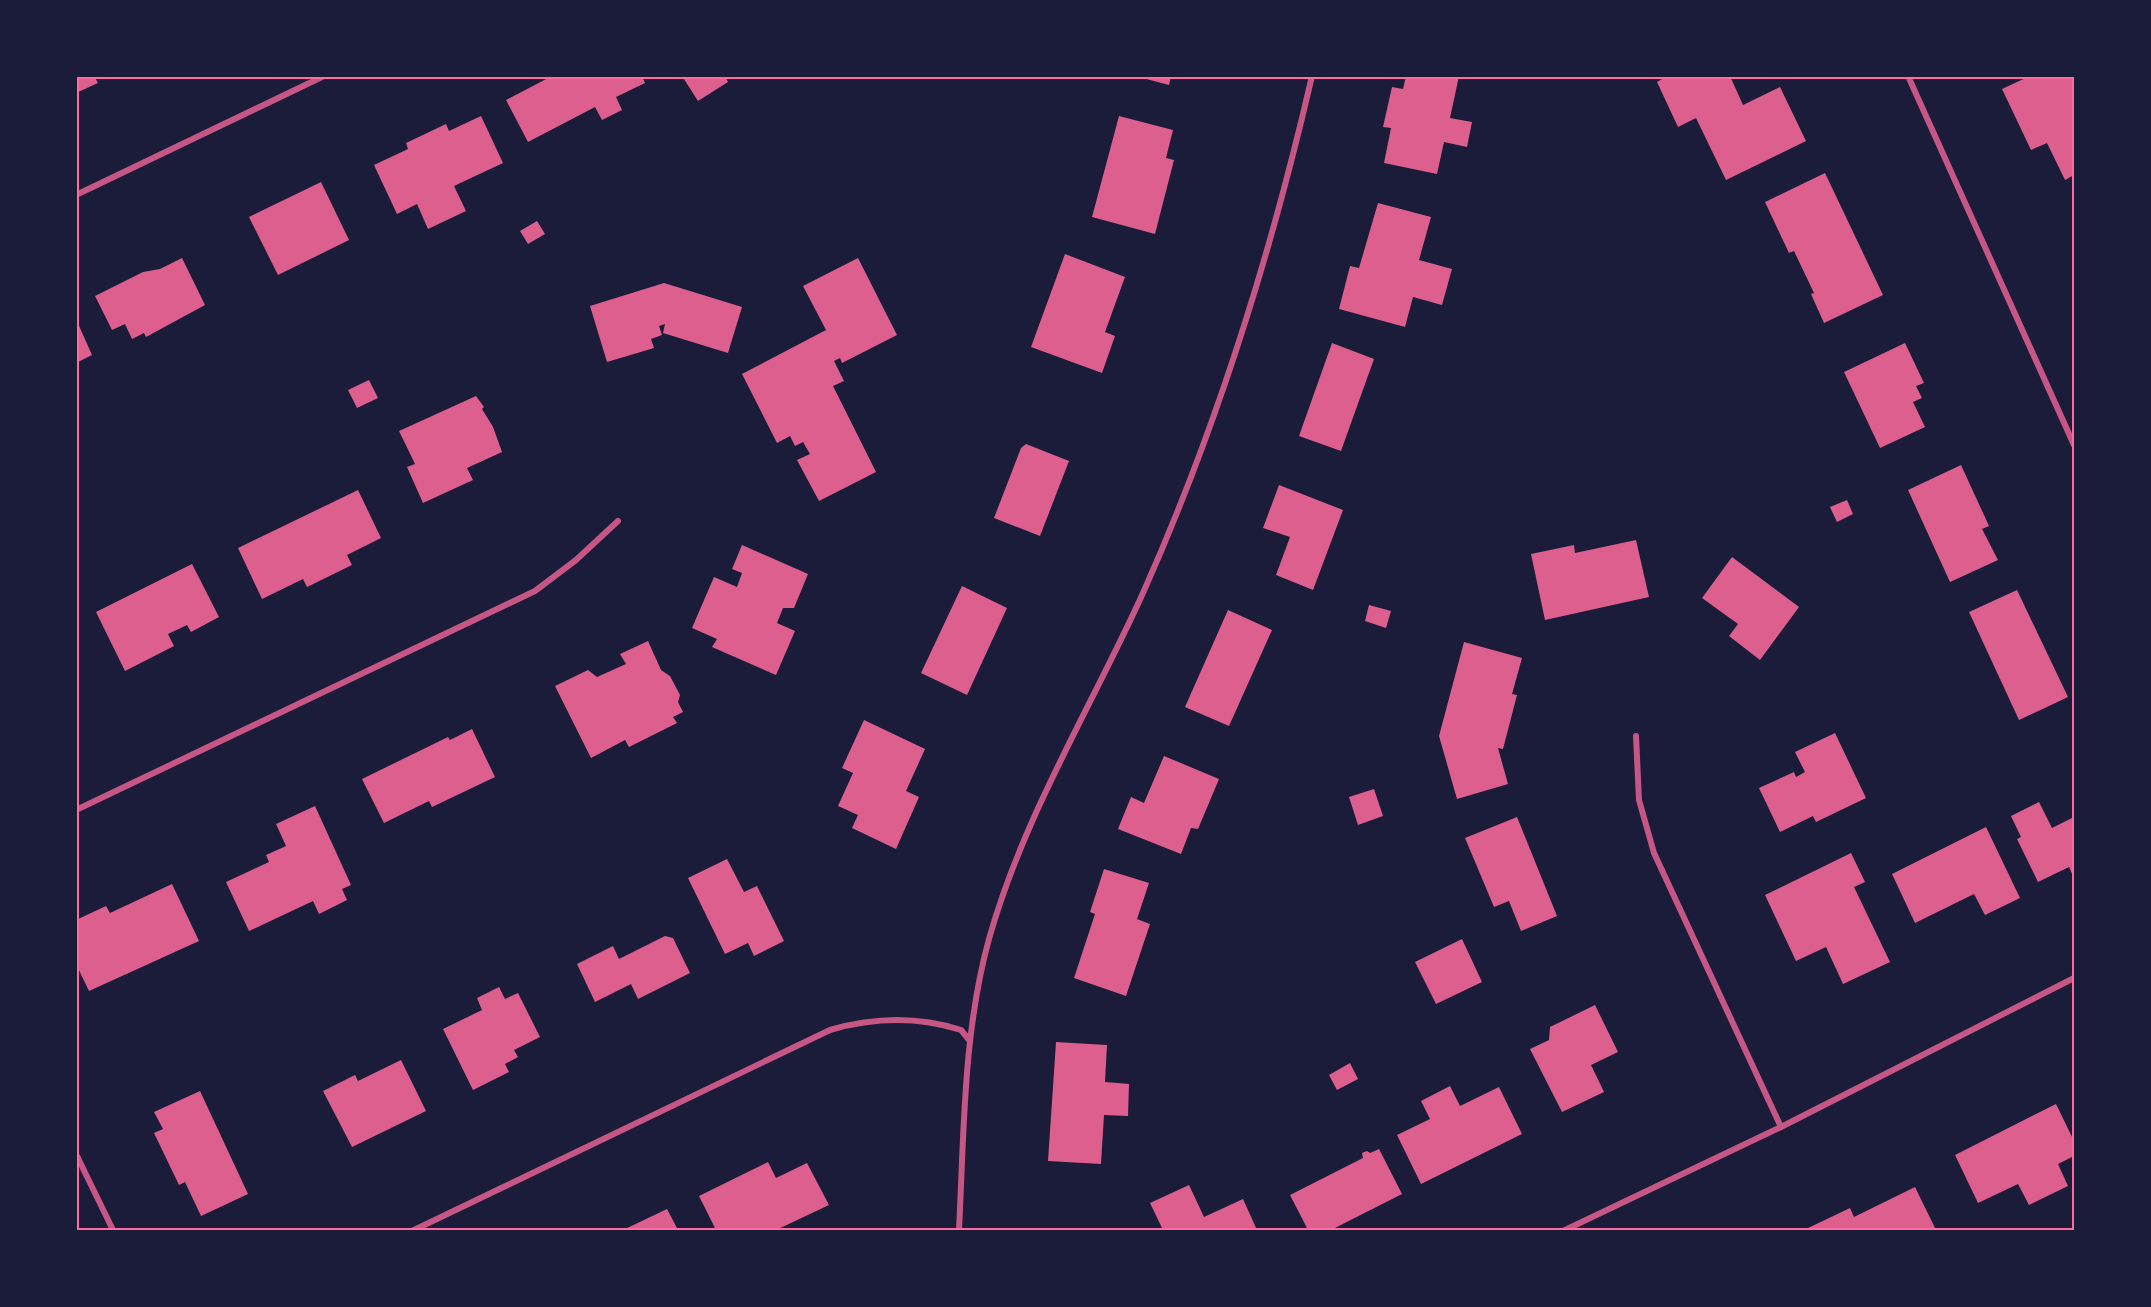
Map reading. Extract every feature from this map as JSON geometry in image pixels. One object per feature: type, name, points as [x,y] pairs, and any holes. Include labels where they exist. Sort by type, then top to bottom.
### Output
[{"type":"street","points":[[76,195],[324,76]]},
{"type":"street","points":[[959,1230],[970,1041],[984,961],[1016,860],[1144,591],[1212,422],[1269,248],[1312,76]]},
{"type":"street","points":[[1908,76],[2074,445]]},
{"type":"street","points":[[76,810],[535,591],[576,560],[618,521]]},
{"type":"street","points":[[1636,736],[1639,800],[1654,853],[1781,1127]]},
{"type":"street","points":[[1565,1230],[1781,1127],[2074,978]]},
{"type":"street","points":[[414,1230],[830,1030],[870,1021],[911,1020],[961,1030],[970,1041]]},
{"type":"street","points":[[76,1154],[113,1230]]},
{"type":"building","points":[[76,76],[94,76],[98,83],[76,93]]},
{"type":"building","points":[[552,76],[642,76],[645,83],[616,97],[622,110],[602,120],[595,107],[528,142],[506,100]]},
{"type":"building","points":[[682,76],[725,76],[728,82],[698,101]]},
{"type":"building","points":[[1135,76],[1171,76],[1169,85]]},
{"type":"building","points":[[1406,76],[1459,76],[1450,118],[1472,122],[1467,147],[1444,142],[1437,174],[1384,163],[1391,128],[1383,127],[1392,87],[1403,89]]},
{"type":"building","points":[[1667,76],[1730,76],[1743,105],[1780,87],[1806,141],[1726,180],[1696,118],[1678,127],[1657,82]]},
{"type":"building","points":[[2030,76],[2074,76],[2074,175],[2065,180],[2047,143],[2031,150],[2002,89]]},
{"type":"building","points":[[481,116],[503,163],[454,186],[466,211],[428,229],[417,204],[397,214],[374,165],[408,149],[406,143],[446,124],[449,131]]},
{"type":"building","points":[[1119,116],[1173,130],[1166,158],[1174,160],[1155,234],[1092,217]]},
{"type":"building","points":[[1825,173],[1883,295],[1824,323],[1811,294],[1814,293],[1794,251],[1789,253],[1765,202]]},
{"type":"building","points":[[321,182],[349,240],[278,275],[249,217]]},
{"type":"building","points":[[1378,203],[1431,217],[1419,260],[1452,269],[1442,305],[1413,297],[1405,327],[1339,309],[1350,266],[1359,268]]},
{"type":"building","points":[[537,221],[545,234],[528,244],[520,231]]},
{"type":"building","points":[[1065,254],[1125,277],[1105,332],[1115,336],[1102,373],[1031,347]]},
{"type":"building","points":[[182,258],[205,305],[146,337],[144,333],[132,339],[125,324],[112,330],[95,296],[143,272],[160,269]]},
{"type":"building","points":[[858,258],[897,335],[842,363],[840,358],[834,361],[844,381],[833,386],[876,472],[819,501],[797,460],[810,454],[803,442],[795,446],[790,436],[777,443],[742,374],[826,330],[803,286]]},
{"type":"building","points":[[664,283],[742,307],[728,353],[663,333],[665,324],[659,326],[662,335],[651,339],[654,348],[607,362],[590,306]]},
{"type":"building","points":[[76,319],[92,355],[76,363]]},
{"type":"building","points":[[1332,343],[1374,359],[1341,451],[1299,436]]},
{"type":"building","points":[[1905,343],[1924,383],[1916,386],[1922,398],[1913,402],[1925,427],[1880,448],[1844,372]]},
{"type":"building","points":[[369,380],[378,398],[357,408],[348,390]]},
{"type":"building","points":[[476,396],[484,407],[482,409],[493,427],[502,452],[467,468],[473,480],[423,503],[407,467],[415,464],[399,431]]},
{"type":"building","points":[[1026,444],[1069,461],[1040,536],[994,518],[1021,448]]},
{"type":"building","points":[[1961,465],[1989,526],[1982,529],[1998,560],[1950,582],[1908,490]]},
{"type":"building","points":[[1279,485],[1343,510],[1313,590],[1276,575],[1290,537],[1263,528]]},
{"type":"building","points":[[358,490],[381,538],[347,555],[352,565],[307,587],[303,579],[262,599],[238,548]]},
{"type":"building","points":[[1847,500],[1853,514],[1837,522],[1830,507]]},
{"type":"building","points":[[1636,540],[1649,597],[1545,620],[1531,554],[1574,545],[1575,553]]},
{"type":"building","points":[[742,545],[808,574],[794,608],[783,608],[777,623],[795,631],[776,675],[712,647],[717,639],[692,628],[714,577],[737,587],[742,573],[732,569]]},
{"type":"building","points":[[1732,557],[1799,607],[1760,660],[1729,636],[1738,624],[1702,598]]},
{"type":"building","points":[[192,564],[219,617],[191,632],[187,625],[168,634],[174,646],[125,671],[96,612]]},
{"type":"building","points":[[962,586],[1007,608],[967,695],[921,673]]},
{"type":"building","points":[[2017,590],[2068,697],[2019,720],[1969,612]]},
{"type":"building","points":[[1369,605],[1391,611],[1386,628],[1365,621]]},
{"type":"building","points":[[1228,610],[1272,630],[1229,726],[1185,707]]},
{"type":"building","points":[[648,641],[661,670],[670,676],[680,695],[678,702],[683,712],[673,717],[677,723],[629,747],[625,740],[591,758],[555,686],[588,670],[597,677],[626,664],[620,654]]},
{"type":"building","points":[[1464,642],[1522,658],[1512,694],[1517,695],[1503,749],[1498,748],[1508,784],[1457,799],[1439,736]]},
{"type":"building","points":[[864,720],[925,749],[906,791],[919,797],[896,849],[852,828],[858,815],[838,806],[853,773],[842,768]]},
{"type":"building","points":[[472,729],[495,777],[432,807],[429,801],[384,823],[362,779],[448,737],[450,740]]},
{"type":"building","points":[[1835,733],[1866,798],[1816,822],[1813,816],[1780,832],[1759,788],[1794,772],[1796,777],[1805,772],[1795,752]]},
{"type":"building","points":[[1164,756],[1219,779],[1198,829],[1191,828],[1181,854],[1118,829],[1131,797],[1144,803]]},
{"type":"building","points":[[1374,789],[1383,816],[1358,825],[1349,797]]},
{"type":"building","points":[[2039,802],[2052,828],[2074,817],[2074,878],[2069,867],[2038,882],[2017,839],[2021,837],[2011,816]]},
{"type":"building","points":[[315,806],[351,885],[342,889],[347,900],[319,914],[313,901],[249,931],[226,882],[269,862],[266,855],[286,846],[276,824]]},
{"type":"building","points":[[1517,817],[1557,916],[1521,931],[1509,901],[1494,907],[1465,838]]},
{"type":"building","points":[[1986,827],[2020,898],[1985,915],[1974,894],[1915,923],[1892,874]]},
{"type":"building","points":[[1851,853],[1865,882],[1854,887],[1890,962],[1843,984],[1826,947],[1796,961],[1765,895]]},
{"type":"building","points":[[727,859],[744,892],[757,886],[784,941],[754,956],[748,943],[725,954],[688,878]]},
{"type":"building","points":[[1104,869],[1149,883],[1137,919],[1150,924],[1126,996],[1074,978],[1095,914],[1090,912]]},
{"type":"building","points":[[172,884],[199,941],[89,991],[76,964],[76,920],[106,906],[110,913]]},
{"type":"building","points":[[665,936],[673,938],[690,973],[638,999],[631,984],[595,1002],[577,964],[613,946],[619,959]]},
{"type":"building","points":[[1462,939],[1482,982],[1436,1004],[1415,962]]},
{"type":"building","points":[[499,987],[505,999],[518,993],[540,1037],[514,1050],[518,1057],[505,1064],[509,1072],[473,1090],[443,1029],[482,1010],[477,998]]},
{"type":"building","points":[[1595,1005],[1618,1052],[1591,1065],[1604,1092],[1562,1112],[1530,1049],[1549,1040],[1550,1027]]},
{"type":"building","points":[[1056,1042],[1107,1045],[1105,1082],[1129,1084],[1128,1116],[1104,1115],[1101,1164],[1048,1161]]},
{"type":"building","points":[[401,1060],[426,1111],[352,1147],[323,1091],[355,1075],[358,1081]]},
{"type":"building","points":[[1350,1063],[1358,1079],[1337,1090],[1329,1075]]},
{"type":"building","points":[[1450,1086],[1460,1106],[1499,1087],[1522,1134],[1421,1184],[1397,1135],[1430,1119],[1421,1101]]},
{"type":"building","points":[[200,1091],[248,1194],[201,1216],[185,1182],[179,1185],[154,1133],[163,1129],[154,1112]]},
{"type":"building","points":[[2056,1104],[2074,1141],[2074,1156],[2058,1164],[2068,1186],[2029,1205],[2018,1184],[1978,1203],[1955,1155]]},
{"type":"building","points":[[1379,1149],[1402,1194],[1331,1230],[1308,1230],[1290,1195],[1363,1158],[1362,1153],[1367,1151],[1370,1153]]},
{"type":"building","points":[[768,1162],[776,1178],[807,1163],[829,1205],[776,1230],[716,1230],[699,1196]]},
{"type":"building","points":[[1189,1185],[1204,1217],[1243,1199],[1257,1230],[1163,1230],[1150,1203]]},
{"type":"building","points":[[1915,1187],[1936,1230],[1809,1230],[1808,1228],[1850,1208],[1854,1217]]},
{"type":"building","points":[[667,1209],[678,1230],[623,1230]]}]
